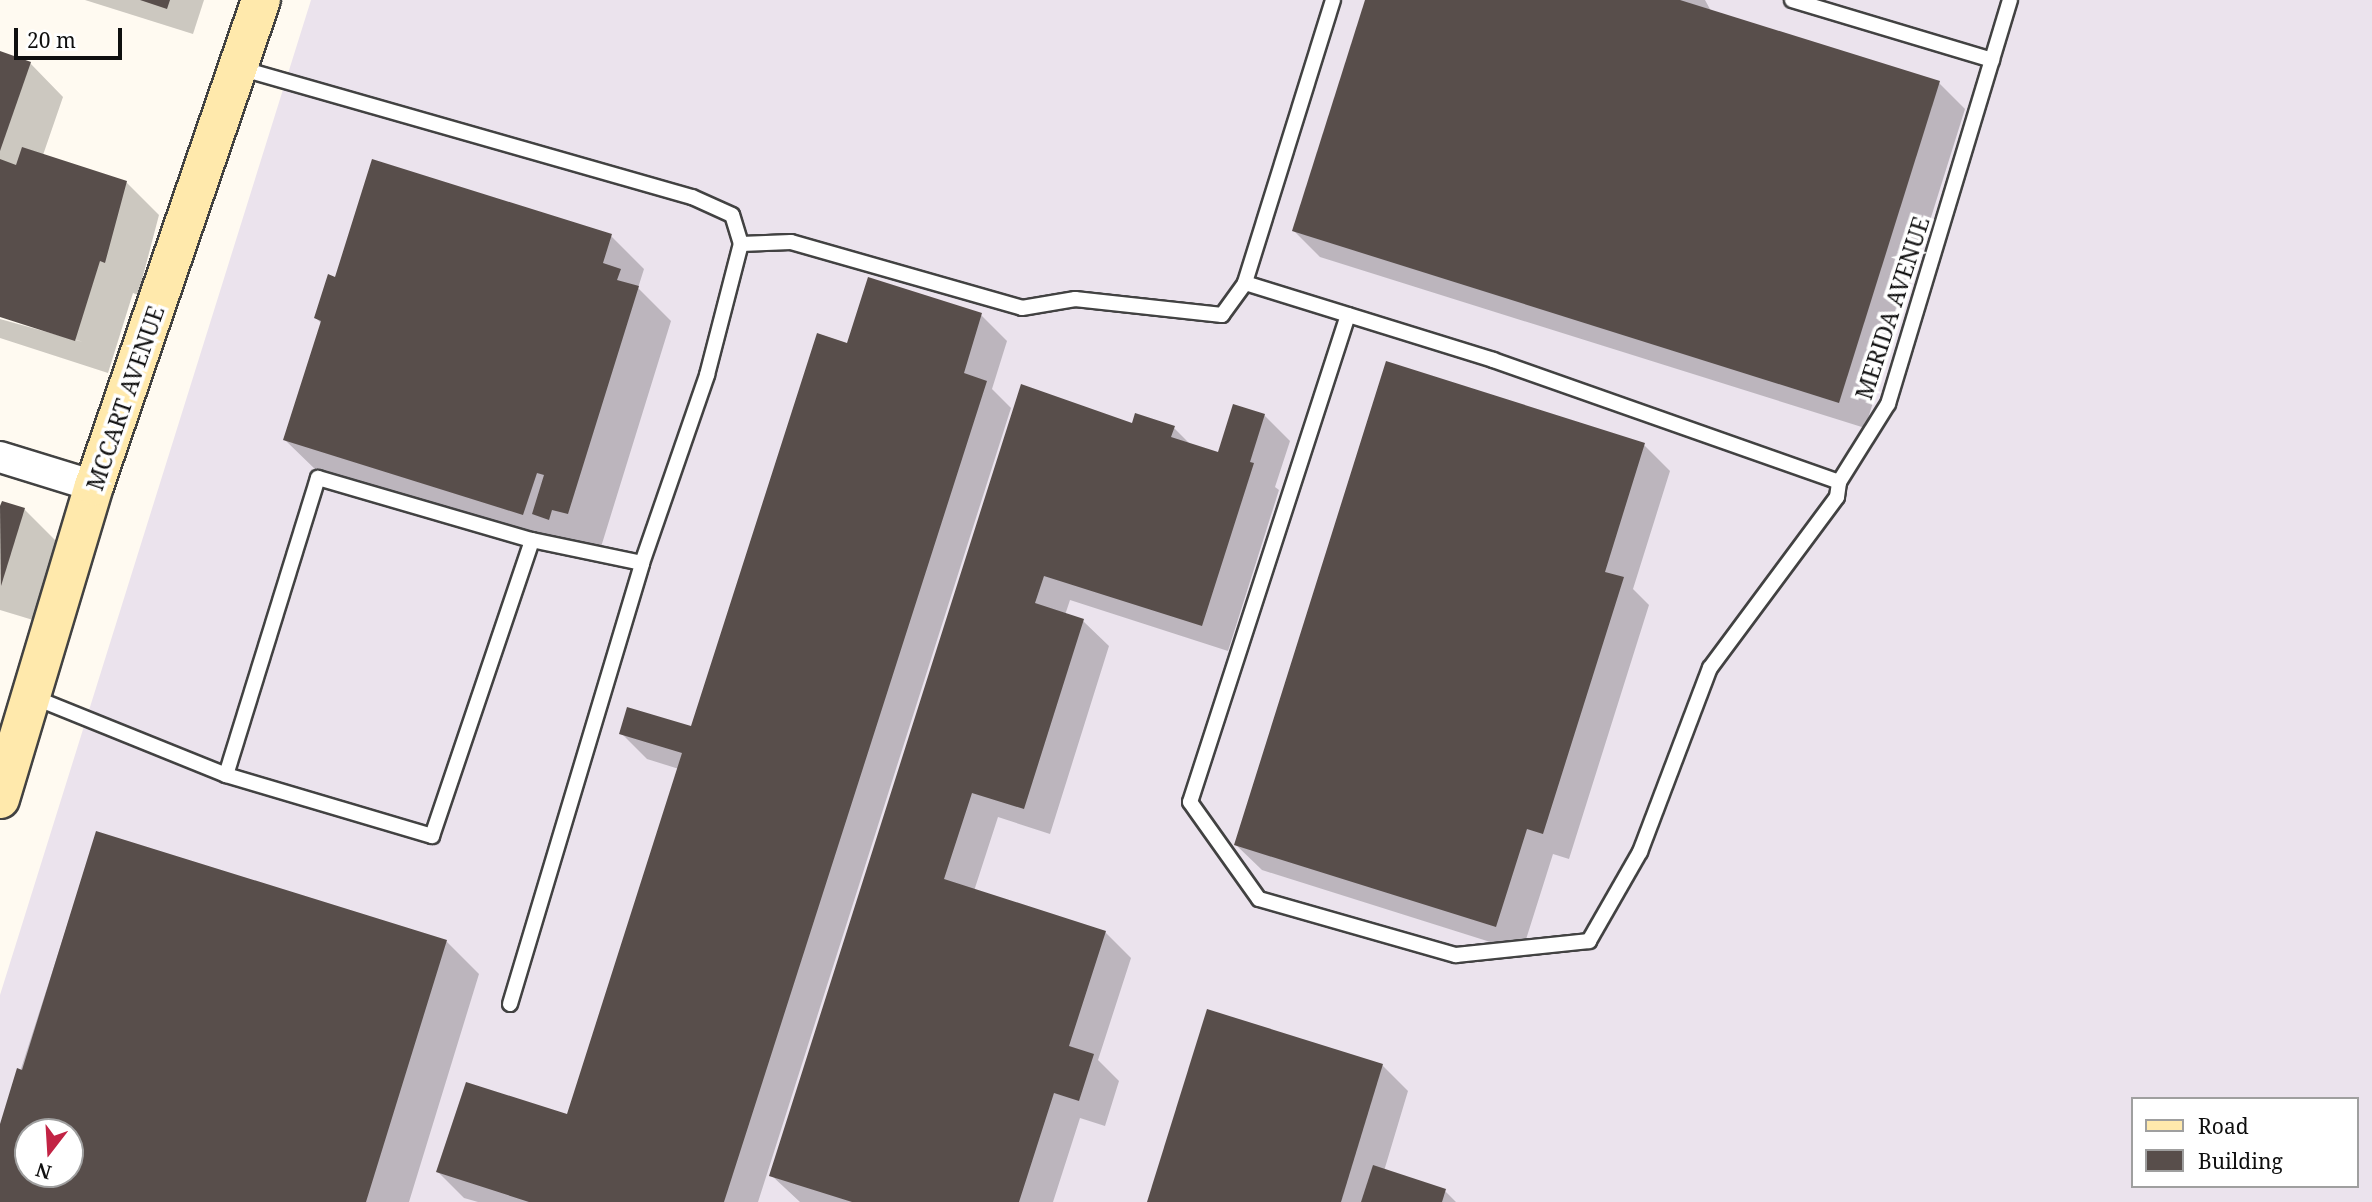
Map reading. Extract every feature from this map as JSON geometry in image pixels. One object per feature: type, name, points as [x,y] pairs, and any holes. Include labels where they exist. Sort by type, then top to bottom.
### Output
[{"type":"main road","name":"MCCART AVENUE","points":[[0,799],[94,486],[261,0]]},
{"type":"street","points":[[0,457],[94,486]]},
{"type":"lane","points":[[741,243],[791,242],[1022,308],[1075,299],[1222,315],[1245,283],[1333,0]]},
{"type":"lane","points":[[1792,0],[1992,60]]},
{"type":"lane","name":"MERIDA AVENUE","points":[[1348,315],[1190,802],[1259,900],[1456,955],[1589,941],[1640,852],[1710,668],[1837,497],[1839,482],[1888,404],[2010,0]]},
{"type":"lane","points":[[238,68],[692,197],[732,215],[741,243],[707,375],[642,563],[510,1004]]},
{"type":"lane","points":[[1245,283],[1493,360],[1839,482]]},
{"type":"lane","points":[[226,775],[318,478],[532,540],[642,563]]},
{"type":"lane","points":[[32,696],[226,775],[432,836],[532,540]]},
{"type":"shaded area","points":[[311,0],[2372,0],[2372,1202],[0,1202],[0,995]]},
{"type":"building","points":[[140,0],[170,0],[167,9]]},
{"type":"building","points":[[1365,0],[1680,0],[1940,81],[1839,403],[1292,231]]},
{"type":"building","points":[[0,51],[31,62],[0,151]]},
{"type":"building","points":[[22,147],[127,181],[105,263],[100,261],[75,341],[0,317],[0,159],[16,165]]},
{"type":"building","points":[[372,159],[612,234],[603,263],[621,269],[617,280],[639,286],[568,514],[552,510],[549,520],[532,514],[544,475],[537,473],[523,515],[283,440],[321,321],[314,318],[328,274],[335,277]]},
{"type":"building","points":[[868,277],[982,313],[964,373],[987,381],[724,1202],[529,1202],[436,1172],[466,1082],[567,1114],[682,753],[619,734],[627,707],[691,726],[817,333],[847,343]]},
{"type":"building","points":[[1386,361],[1645,443],[1605,572],[1624,577],[1543,834],[1527,829],[1496,927],[1234,845]]},
{"type":"building","points":[[1021,384],[1132,423],[1135,413],[1175,426],[1171,437],[1218,452],[1233,404],[1265,414],[1250,462],[1254,463],[1202,626],[1044,576],[1035,603],[1084,619],[1024,809],[972,793],[944,879],[1106,931],[1069,1046],[1094,1054],[1079,1101],[1054,1093],[1019,1202],[852,1202],[769,1176]]},
{"type":"building","points":[[2,501],[25,508],[1,586],[0,506]]},
{"type":"building","points":[[96,831],[447,940],[366,1202],[0,1202],[0,1124],[17,1068],[22,1070]]},
{"type":"building","points":[[1207,1009],[1383,1064],[1341,1202],[1147,1202]]},
{"type":"building","points":[[1373,1165],[1446,1189],[1442,1202],[1361,1202]]}]
